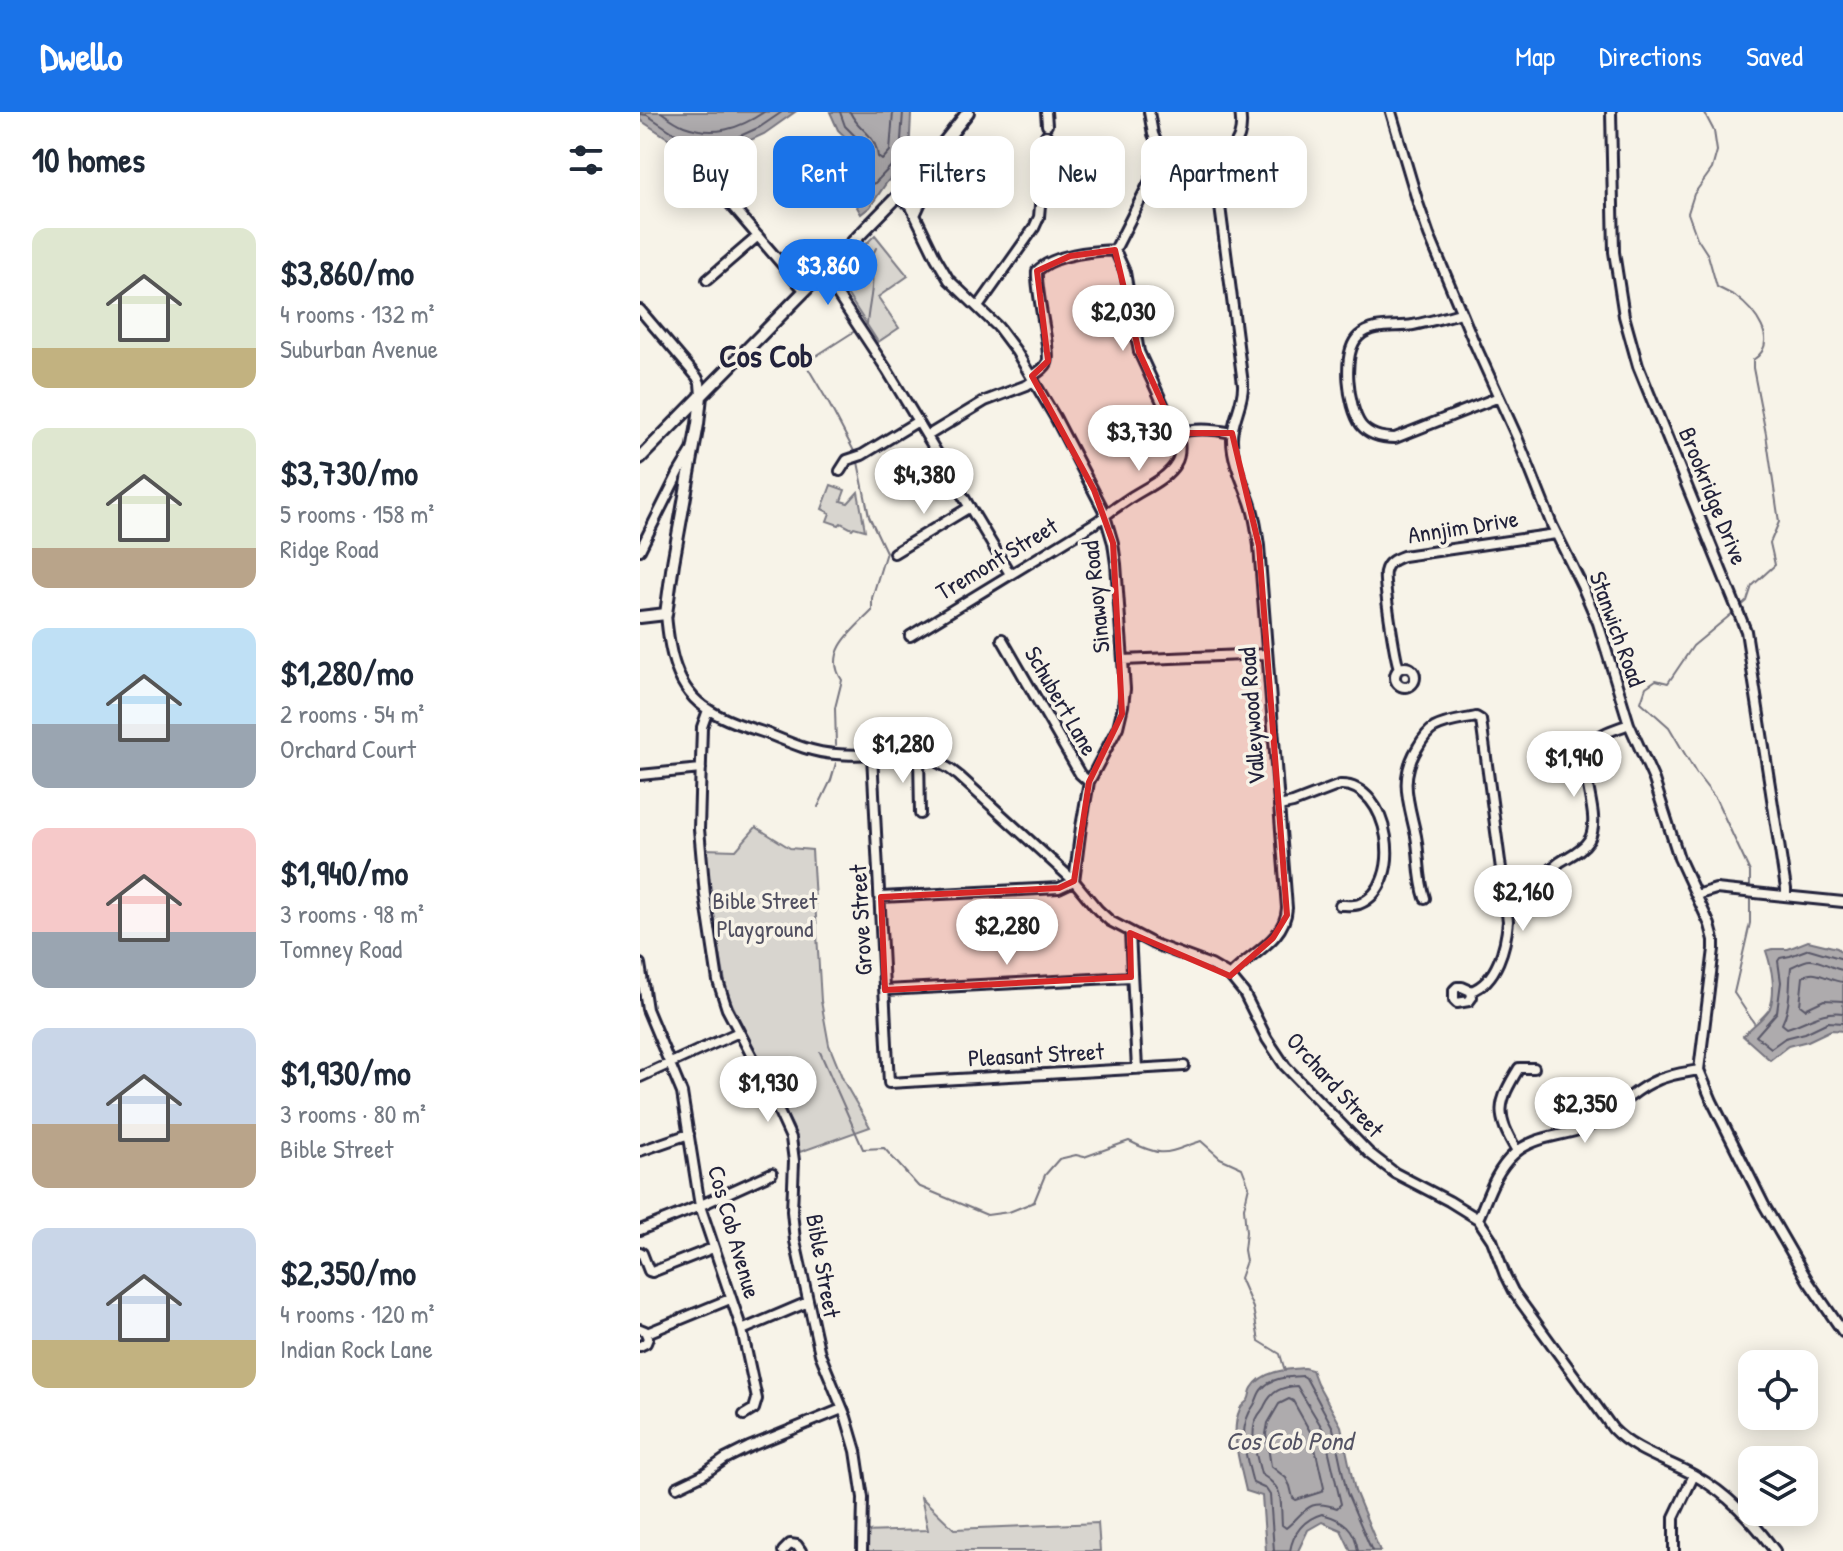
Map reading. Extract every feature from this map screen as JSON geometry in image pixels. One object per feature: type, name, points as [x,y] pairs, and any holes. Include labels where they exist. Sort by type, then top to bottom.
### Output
[{"type":"main road","points":[[949,136],[968,112]]},
{"type":"main road","points":[[640,458],[891,203]]},
{"type":"main road","points":[[640,617],[666,614],[701,396]]},
{"type":"street","points":[[1046,112],[1047,125]]},
{"type":"street","points":[[1149,112],[1154,136]]},
{"type":"street","name":"Valleywood Road","points":[[1240,112],[1240,136]]},
{"type":"street","name":"Stanwich Road","points":[[1391,112],[1421,212],[1556,534],[1598,623],[1629,724],[1654,780],[1676,850],[1710,925],[1714,940],[1699,1070],[1764,1205],[1808,1281],[1843,1332]]},
{"type":"street","name":"Brookridge Drive","points":[[1611,112],[1614,252],[1619,291],[1638,366],[1747,635],[1786,896]]},
{"type":"street","points":[[978,307],[1039,217],[1046,135]]},
{"type":"street","points":[[1115,250],[1141,199]]},
{"type":"street","points":[[734,208],[804,290]]},
{"type":"street","name":"Sinawoy Road","points":[[912,208],[945,274],[1003,332],[1033,378],[1088,478],[1105,515],[1115,553],[1125,689],[1122,714],[1115,734],[1089,782],[1074,881]]},
{"type":"street","points":[[915,215],[918,208]]},
{"type":"street","name":"Valleywood Road","points":[[1219,208],[1243,393],[1232,433],[1233,453],[1258,536],[1287,899],[1284,924],[1273,938],[1230,976]]},
{"type":"street","points":[[707,280],[758,236]]},
{"type":"street","points":[[927,436],[985,401],[1027,385],[1047,363],[1049,354],[1040,309],[1037,271],[1046,263],[1115,250]]},
{"type":"street","points":[[1115,250],[1125,272],[1139,352],[1173,426],[1178,433],[1205,429],[1232,433]]},
{"type":"street","points":[[823,273],[860,327],[1010,574]]},
{"type":"street","points":[[1461,313],[1409,326],[1374,329],[1355,340],[1349,352],[1348,368],[1352,401],[1360,423],[1374,434],[1395,438],[1499,397]]},
{"type":"street","points":[[642,317],[697,377],[701,396]]},
{"type":"street","points":[[840,471],[847,460],[918,421]]},
{"type":"street","name":"Tremont Street","points":[[910,636],[1161,478],[1179,458],[1178,433]]},
{"type":"street","points":[[640,550],[694,448]]},
{"type":"street","points":[[666,498],[683,505]]},
{"type":"street","points":[[894,553],[970,507]]},
{"type":"street","name":"Annjim Drive","points":[[1399,668],[1384,573],[1391,560],[1556,534]]},
{"type":"street","points":[[666,614],[670,646],[679,677],[690,695],[708,710],[821,752],[837,755],[919,755],[936,761],[954,771],[1074,881],[1103,916],[1130,933],[1211,965],[1230,976]]},
{"type":"street","name":"Schubert Lane","points":[[1002,639],[1080,774],[1089,782]]},
{"type":"street","points":[[1123,660],[1267,654]]},
{"type":"street","name":"Bible Street","points":[[708,710],[702,727],[700,842],[708,919],[720,989],[791,1138],[794,1161],[793,1224],[820,1354],[854,1443],[861,1479],[862,1551]]},
{"type":"street","points":[[1425,898],[1405,782],[1410,762],[1430,730],[1476,717],[1481,720],[1508,921],[1506,943],[1487,983],[1471,991]]},
{"type":"street","points":[[1504,886],[1540,878],[1590,839],[1593,818],[1586,765],[1590,744],[1600,736],[1629,724]]},
{"type":"street","name":"Grove Street","points":[[872,755],[889,1083]]},
{"type":"street","points":[[919,755],[920,814]]},
{"type":"street","points":[[640,775],[701,769]]},
{"type":"street","points":[[1279,806],[1347,784],[1360,790],[1376,809],[1387,844],[1386,871],[1369,898],[1356,905],[1340,905]]},
{"type":"street","points":[[881,897],[1059,888],[1074,881]]},
{"type":"street","points":[[1696,895],[1713,889],[1843,902]]},
{"type":"street","points":[[1130,933],[1137,1069]]},
{"type":"street","name":"Cos Cob Avenue","points":[[640,964],[647,1009],[682,1093],[700,1206],[742,1330],[757,1399],[754,1409],[744,1415]]},
{"type":"street","name":"Orchard Street","points":[[1230,976],[1247,998],[1267,1039],[1287,1069],[1369,1153],[1395,1173],[1478,1219]]},
{"type":"street","points":[[885,990],[1131,977]]},
{"type":"street","points":[[640,1077],[739,1032]]},
{"type":"street","name":"Pleasant Street","points":[[889,1083],[1184,1066]]},
{"type":"street","points":[[1517,1151],[1502,1121],[1502,1100],[1519,1068],[1534,1068]]},
{"type":"street","points":[[1699,1070],[1667,1076],[1650,1083],[1596,1123],[1540,1140],[1517,1151],[1496,1176],[1478,1219],[1492,1240],[1513,1291],[1613,1429],[1629,1442],[1714,1487],[1738,1507],[1775,1551]]},
{"type":"street","points":[[640,1151],[689,1134]]},
{"type":"street","points":[[640,1230],[772,1173]]},
{"type":"street","points":[[640,1252],[652,1272],[713,1248]]},
{"type":"street","points":[[640,1346],[647,1341],[643,1331],[730,1299]]},
{"type":"street","points":[[742,1330],[808,1302]]},
{"type":"street","points":[[677,1487],[749,1447],[842,1409]]},
{"type":"street","points":[[1674,1551],[1674,1517],[1694,1475]]},
{"type":"street","points":[[783,1551],[790,1544],[797,1545],[801,1551]]},
{"type":"highlighted area","points":[[1115,250],[1139,352],[1176,433],[1232,433],[1259,546],[1287,915],[1273,938],[1230,976],[1130,933],[1131,977],[885,990],[881,897],[1059,888],[1074,881],[1089,782],[1122,714],[1113,543],[1094,490],[1032,376],[1048,361],[1037,271],[1070,256]]},
{"type":"green space","points":[[875,235],[908,276],[878,297],[899,328],[878,342],[835,275]]},
{"type":"green space","points":[[831,485],[845,490],[841,501],[848,503],[858,492],[865,530],[827,521],[830,513],[822,509]]},
{"type":"green space","name":"Bible Street Playground","points":[[756,827],[790,848],[812,850],[821,1001],[829,1045],[844,1082],[870,1127],[800,1152],[793,1127],[727,994],[709,889],[705,849],[736,850]]},
{"type":"green space","points":[[921,1497],[954,1529],[1098,1523],[1100,1551],[863,1551],[862,1532],[928,1530]]},
{"type":"water","points":[[640,112],[795,112],[757,137],[665,136],[640,120]]},
{"type":"water","points":[[830,112],[910,112],[910,136],[891,136],[891,178],[875,200],[875,136],[844,136]]},
{"type":"water","points":[[1808,941],[1837,948],[1843,954],[1843,1031],[1831,1030],[1788,1046],[1770,1060],[1743,1036],[1768,1011],[1772,1001],[1772,980],[1766,951],[1788,949]]},
{"type":"water","name":"Cos Cob Pond","points":[[1304,1368],[1312,1370],[1341,1426],[1355,1491],[1380,1551],[1351,1551],[1341,1530],[1322,1522],[1308,1530],[1298,1551],[1266,1551],[1262,1496],[1246,1491],[1237,1450],[1237,1418],[1256,1382],[1275,1372]]},
{"type":"waterway","points":[[1704,112],[1714,131],[1717,151],[1712,169],[1694,194],[1688,213],[1697,238],[1708,255],[1717,287],[1735,296],[1750,309],[1765,336],[1765,344],[1753,360],[1753,368],[1779,522],[1770,543],[1775,565],[1752,586],[1747,601],[1739,608]]},
{"type":"waterway","points":[[864,326],[867,324],[872,284],[870,260],[876,248]]},
{"type":"waterway","points":[[856,455],[805,363],[858,329]]},
{"type":"waterway","points":[[836,745],[835,708],[842,680],[837,670],[838,651],[849,634],[872,611],[872,598],[886,552],[869,516],[858,462]]},
{"type":"waterway","points":[[1734,612],[1693,646],[1668,683],[1656,680],[1646,687],[1641,702],[1669,727],[1696,773],[1716,799],[1750,872],[1750,887]]},
{"type":"waterway","points":[[818,807],[836,763]]},
{"type":"waterway","points":[[1750,894],[1750,923],[1734,993],[1754,1023]]},
{"type":"waterway","points":[[820,1052],[863,1149],[884,1148],[918,1186],[987,1215],[1009,1212],[1034,1202],[1045,1175],[1059,1159],[1076,1155],[1084,1157],[1129,1141],[1158,1152],[1180,1149],[1201,1141],[1220,1158],[1242,1168],[1249,1186],[1244,1208],[1246,1261],[1240,1278],[1253,1308],[1259,1341],[1280,1354],[1285,1371]]},
{"type":"district","name":"Cos Cob","points":[[766,356]]}]
